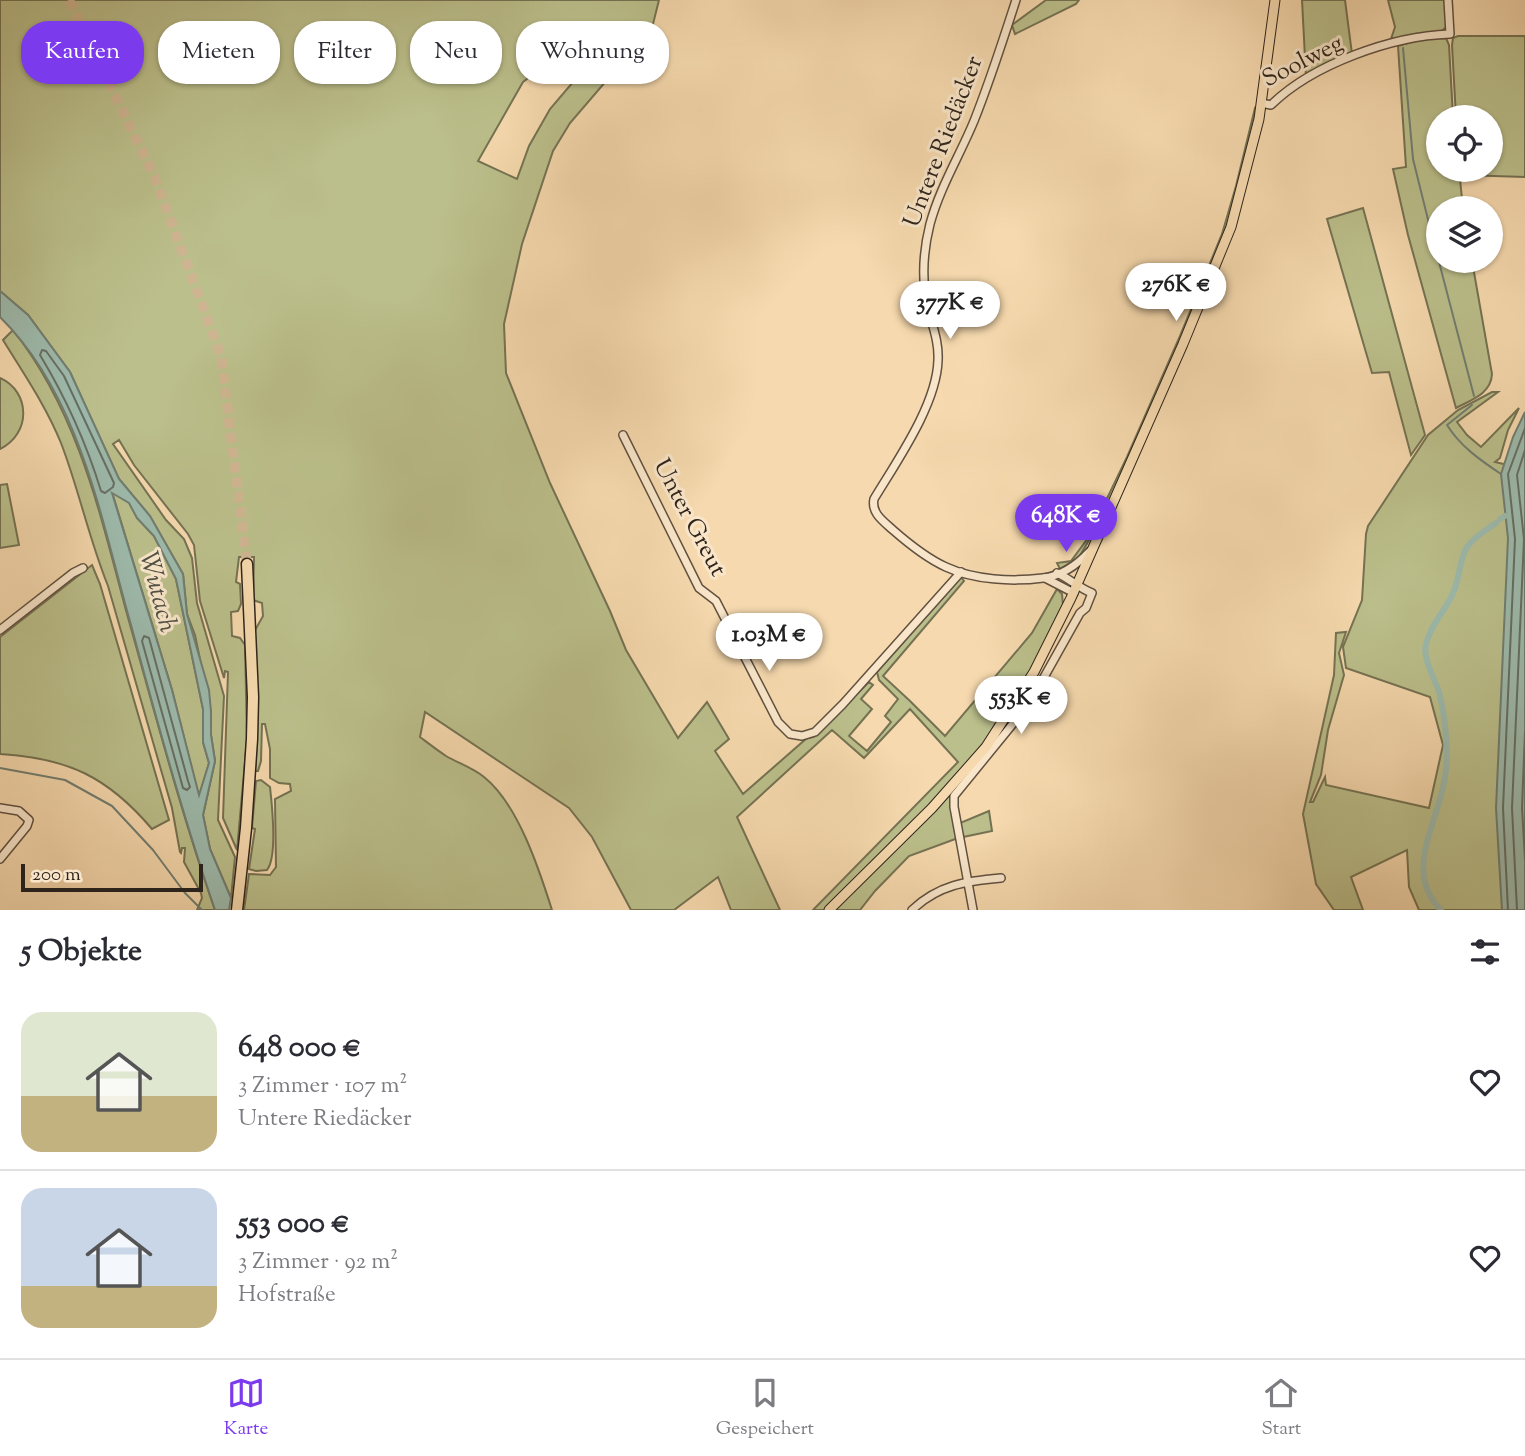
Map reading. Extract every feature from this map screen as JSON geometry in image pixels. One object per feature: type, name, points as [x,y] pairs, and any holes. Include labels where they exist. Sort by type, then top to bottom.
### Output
[{"type":"highway","points":[[237,910],[246,828],[253,697],[247,564]]},
{"type":"main road","points":[[829,910],[932,808],[988,743],[1034,672],[1075,590],[1216,267],[1243,185],[1261,103],[1275,0]]},
{"type":"street","name":"Untere Riedäcker","points":[[1017,0],[976,118],[941,193],[923,257],[923,278],[935,331],[938,361],[931,392],[906,446],[873,502],[873,507],[879,517],[928,558],[961,572],[992,578],[1045,578],[1075,590]]},
{"type":"street","name":"Soolweg","points":[[1261,103],[1271,105],[1297,84],[1340,61],[1410,38],[1450,34],[1448,0]]},
{"type":"street","name":"Unter Greut","points":[[623,435],[699,588],[716,601],[778,722],[790,734],[802,736],[815,732],[843,705],[961,572]]},
{"type":"street","name":"Untere Riedäcker","points":[[1045,578],[1072,568],[1096,544]]},
{"type":"street","points":[[0,630],[83,568]]},
{"type":"street","points":[[973,910],[954,796],[1029,704],[1092,593],[1075,590],[1068,578],[1057,573]]},
{"type":"street","points":[[0,808],[19,811],[29,820],[0,859]]},
{"type":"street","points":[[912,910],[941,890],[968,881],[1000,878]]},
{"type":"green space","points":[[0,0],[659,0],[654,21],[516,21],[516,84],[522,84],[478,161],[517,179],[529,146],[550,109],[571,84],[603,84],[570,123],[553,151],[522,244],[504,324],[506,373],[550,483],[626,650],[678,738],[707,702],[729,739],[715,751],[743,794],[807,738],[813,737],[869,682],[873,685],[861,699],[872,709],[849,736],[867,751],[891,722],[885,716],[898,699],[879,680],[877,672],[961,577],[964,581],[883,676],[945,736],[1032,633],[1057,589],[1062,594],[1063,605],[1017,695],[983,744],[926,809],[824,910],[813,910],[958,762],[910,709],[864,758],[832,730],[737,817],[780,910],[731,910],[718,877],[674,910],[631,910],[592,837],[569,808],[425,712],[420,737],[446,756],[484,777],[507,803],[526,838],[552,910],[244,910],[249,874],[270,875],[276,867],[275,799],[291,791],[290,784],[279,783],[270,778],[270,749],[265,724],[262,724],[261,761],[258,771],[255,771],[257,738],[254,632],[263,616],[262,603],[253,600],[254,557],[239,557],[236,582],[240,584],[241,604],[238,611],[231,612],[232,636],[240,638],[245,645],[247,739],[237,850],[223,818],[228,672],[225,671],[224,678],[200,601],[194,545],[134,465],[119,440],[113,444],[166,520],[184,539],[192,558],[197,603],[224,696],[218,820],[235,857],[231,898],[210,849],[203,815],[215,761],[211,712],[195,635],[187,614],[183,574],[150,516],[119,479],[70,372],[28,315],[0,291]]},
{"type":"green space","points":[[1046,0],[1079,0],[1076,4],[1015,34],[1012,25]]},
{"type":"green space","points":[[1302,0],[1345,0],[1352,54],[1306,77]]},
{"type":"green space","points":[[1388,0],[1445,0],[1447,26],[1441,32],[1390,42],[1395,27]]},
{"type":"green space","points":[[1525,36],[1525,177],[1503,176],[1503,105],[1455,105],[1453,38]]},
{"type":"green space","points":[[1446,38],[1449,45],[1452,105],[1426,105],[1426,182],[1460,182],[1462,196],[1426,196],[1426,273],[1474,273],[1492,374],[1484,391],[1456,408],[1408,235],[1393,169],[1406,167],[1398,46],[1421,39]]},
{"type":"green space","points":[[1255,108],[1253,130],[1237,193],[1209,275],[1104,515],[1079,557],[1060,569],[1057,563],[1071,561],[1088,538],[1180,336],[1222,234]]},
{"type":"green space","points":[[1363,208],[1425,435],[1411,455],[1389,372],[1372,373],[1327,219]]},
{"type":"green space","points":[[13,330],[36,362],[55,396],[85,466],[180,800],[215,910],[197,910],[202,898],[201,893],[184,862],[185,848],[180,852],[172,808],[108,586],[61,443],[42,403],[3,340]]},
{"type":"green space","points":[[0,378],[10,384],[17,393],[23,413],[17,434],[0,449]]},
{"type":"green space","points":[[1492,392],[1498,392],[1457,422],[1481,447],[1519,408],[1508,430],[1500,458],[1495,462],[1525,469],[1525,910],[1419,910],[1409,887],[1407,850],[1351,877],[1363,910],[1334,910],[1316,884],[1303,814],[1334,675],[1336,633],[1346,632],[1339,653],[1344,675],[1328,730],[1321,775],[1310,802],[1313,802],[1325,777],[1326,785],[1429,808],[1443,745],[1430,697],[1346,668],[1343,647],[1362,600],[1368,526],[1428,435],[1458,410]]},
{"type":"green space","points":[[7,484],[19,545],[0,548],[0,485]]},
{"type":"green space","points":[[112,492],[129,502],[137,518],[154,536],[176,579],[203,709],[203,742],[209,763],[199,797],[172,690]]},
{"type":"green space","points":[[92,565],[100,584],[169,820],[152,829],[119,796],[103,783],[85,774],[46,760],[0,754],[0,637]]},
{"type":"green space","points":[[261,780],[270,787],[273,842],[267,870],[256,871],[249,869],[255,829],[252,828],[256,781]]},
{"type":"green space","points":[[950,794],[953,797],[958,838],[909,856],[860,910],[835,910]]},
{"type":"green space","points":[[989,811],[992,831],[963,837],[960,823]]},
{"type":"water","points":[[0,291],[28,315],[70,372],[119,479],[150,516],[183,574],[187,614],[209,690],[211,712],[215,761],[203,815],[210,849],[231,898],[229,910],[215,910],[203,875],[85,462],[50,384],[28,349],[0,317]],"holes":[[[112,493],[129,503],[137,518],[154,536],[176,579],[203,709],[203,742],[209,763],[199,795],[172,690]]]},
{"type":"water","points":[[1525,412],[1525,910],[1502,910],[1496,808],[1508,538],[1501,474],[1513,437]]},
{"type":"waterway","points":[[1403,48],[1413,159],[1426,212]]},
{"type":"waterway","points":[[1442,273],[1474,396]]},
{"type":"waterway","points":[[1472,405],[1447,425],[1464,446],[1501,474]]},
{"type":"waterway","points":[[1500,519],[1505,516]]},
{"type":"waterway","points":[[1441,910],[1429,894],[1424,877],[1424,860],[1443,787],[1446,732],[1442,704],[1425,650],[1431,630],[1453,593],[1467,547],[1496,523]]},
{"type":"waterway","points":[[0,768],[65,780],[112,806],[153,850],[185,893],[202,910]]},
{"type":"tunnel","points":[[69,0],[155,178],[221,356],[247,564]]},
{"type":"water label","name":"Wutach","points":[[157,592]]}]
